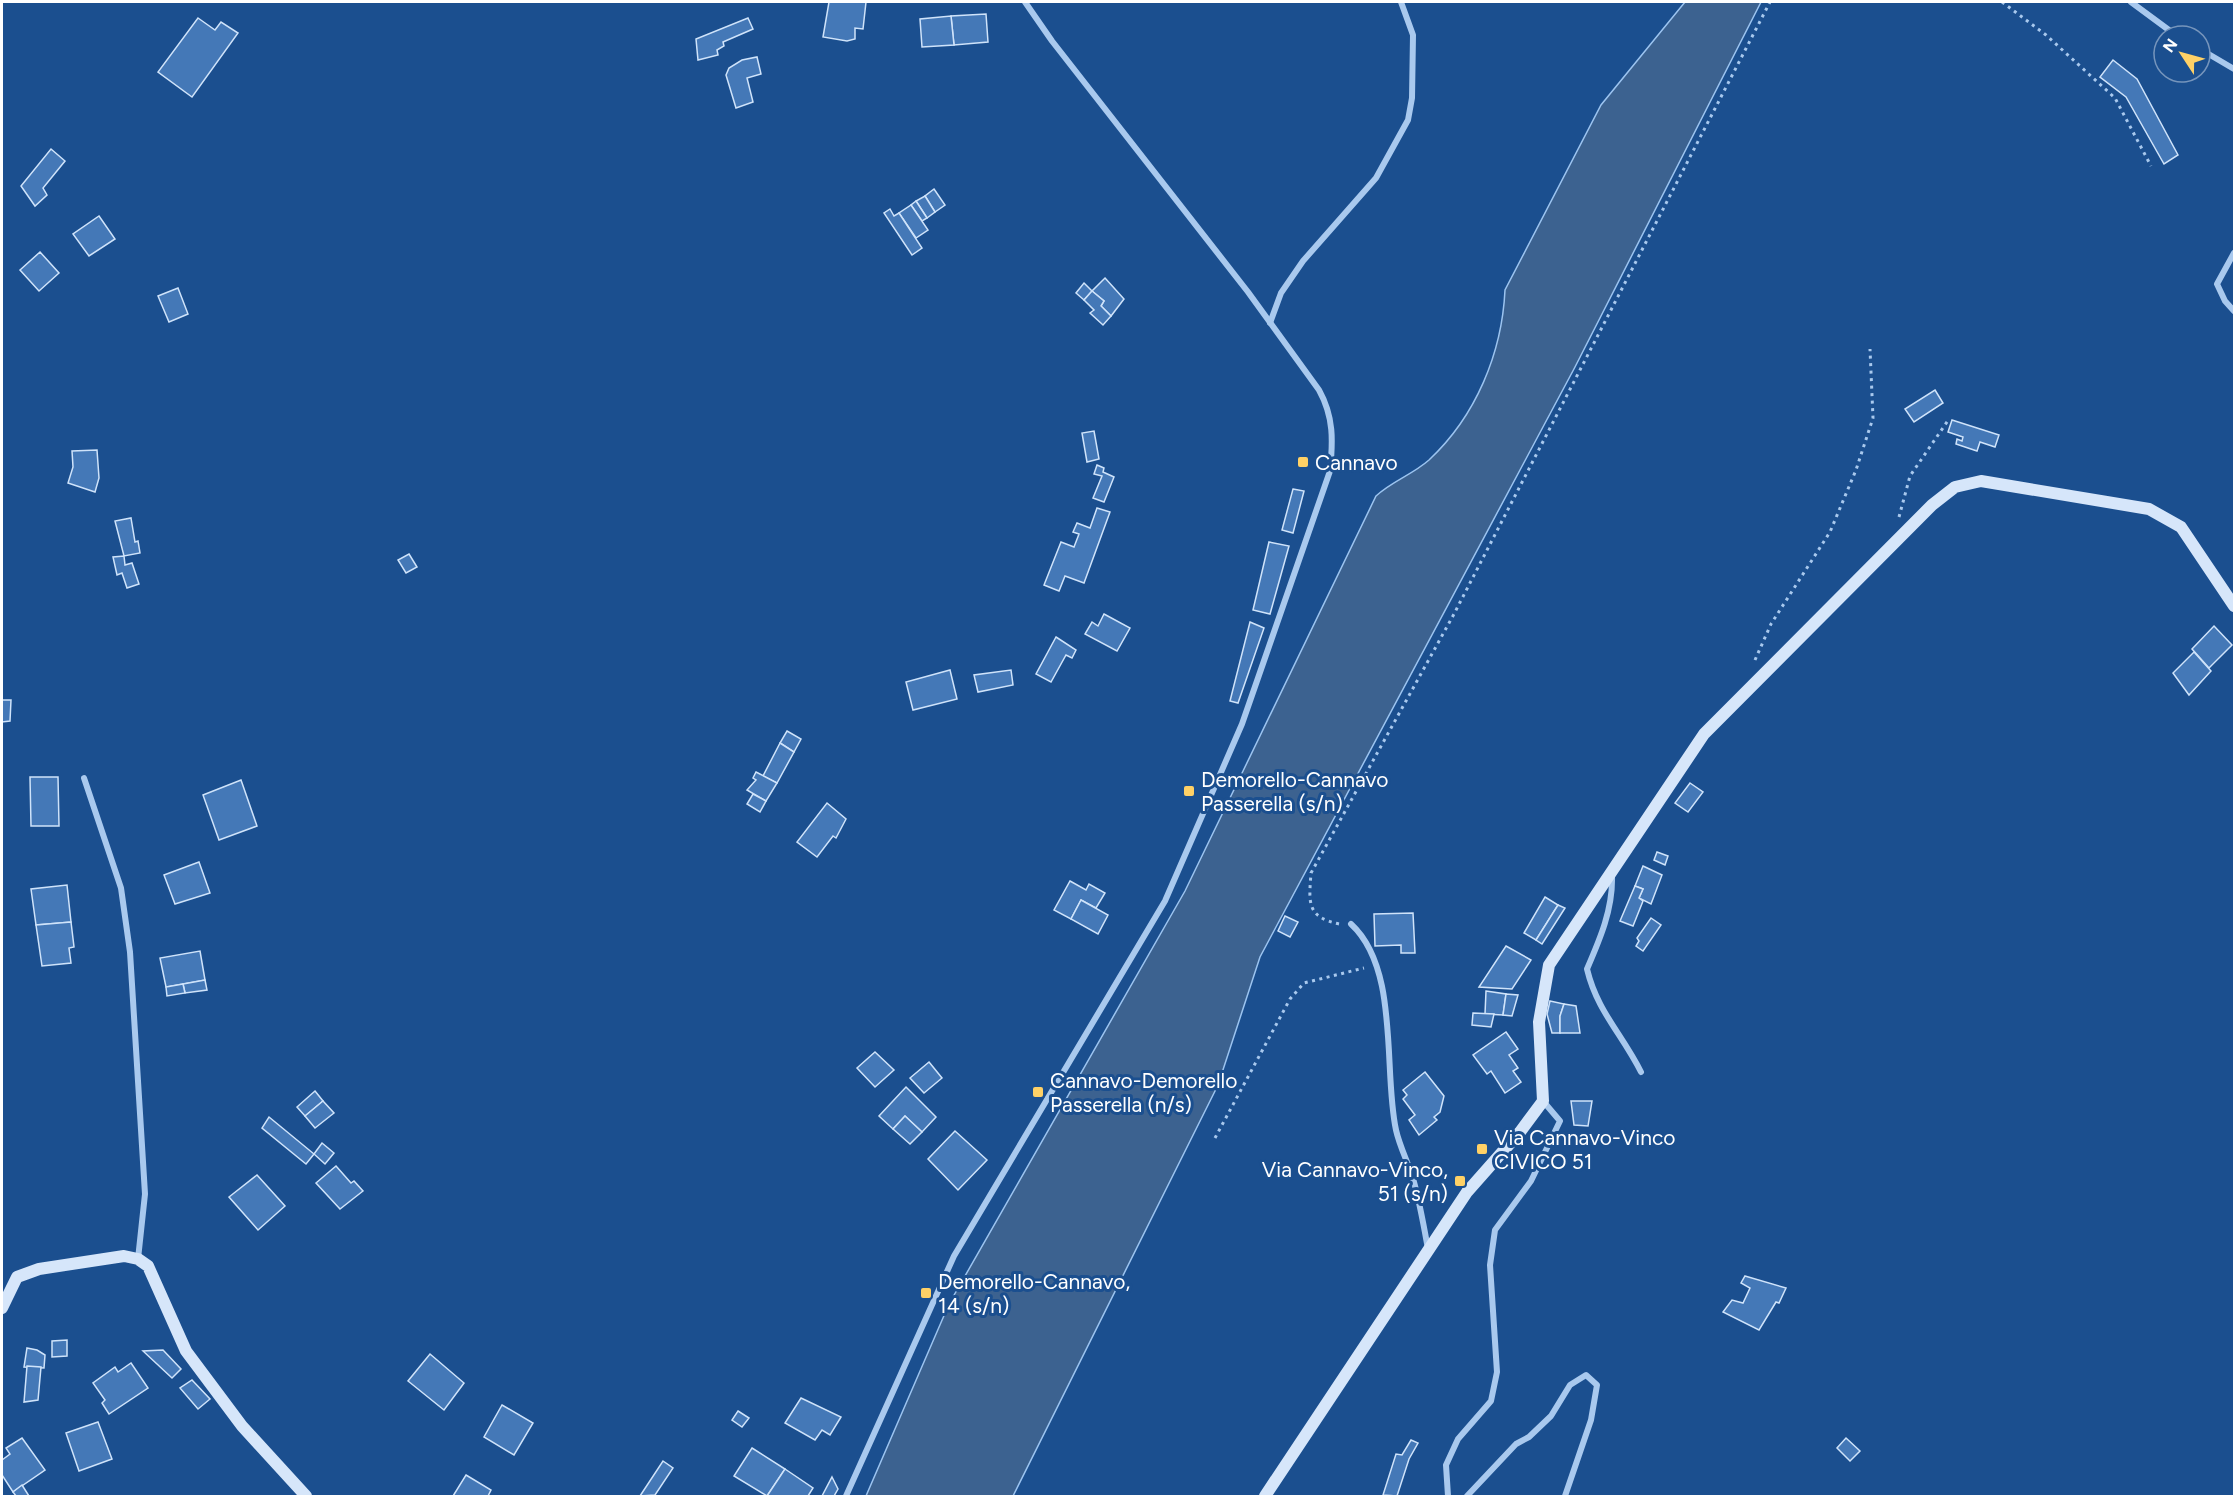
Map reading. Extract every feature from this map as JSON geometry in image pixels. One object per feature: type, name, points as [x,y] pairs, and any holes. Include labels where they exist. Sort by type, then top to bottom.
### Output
[{"type":"street","points":[[846,1497],[954,1256],[1165,901],[1242,724],[1330,471],[1334,436],[1328,407],[1319,390],[1052,41],[1025,2]]},
{"type":"street","points":[[1270,323],[1281,293],[1303,261],[1376,178],[1408,120],[1412,98],[1413,35],[1401,2]]},
{"type":"street","points":[[2131,2],[2161,24]]},
{"type":"street","points":[[2212,56],[2235,69]]},
{"type":"street","points":[[2235,253],[2217,284],[2225,301],[2235,311]]},
{"type":"street","points":[[1448,1497],[1446,1465],[1458,1439],[1491,1401],[1497,1372],[1490,1265],[1495,1230],[1531,1181],[1560,1121],[1543,1101],[1539,1022],[1549,966],[1704,734],[1954,487],[1981,481],[2149,509],[2181,527],[2235,606]]},
{"type":"street","points":[[84,778],[121,888],[130,952],[145,1194],[138,1259]]},
{"type":"street","points":[[1612,871],[1612,895],[1600,940],[1587,969],[1602,1011],[1628,1047],[1641,1072]]},
{"type":"street","points":[[1351,924],[1364,936],[1379,976],[1389,1035],[1396,1130],[1414,1183],[1429,1250]]},
{"type":"street","points":[[1265,1497],[1467,1192],[1520,1132],[1543,1101]]},
{"type":"street","points":[[2,1308],[18,1276],[39,1269],[124,1256],[138,1259],[147,1266],[186,1351],[242,1426],[306,1497]]},
{"type":"street","points":[[1467,1497],[1516,1444],[1530,1437],[1551,1416],[1570,1384],[1586,1375],[1597,1385],[1591,1420],[1565,1497]]},
{"type":"path","points":[[1351,924],[1322,920],[1315,914],[1310,901],[1311,873],[1454,614],[1770,2]]},
{"type":"path","points":[[2002,2],[2046,35],[2115,98],[2151,166]]},
{"type":"path","points":[[1754,683],[1755,658],[1771,624],[1830,532],[1856,470],[1873,418],[1870,349]]},
{"type":"path","points":[[1898,540],[1899,512],[1910,476],[1949,418]]},
{"type":"path","points":[[1215,1137],[1290,999],[1304,983],[1323,980],[1353,968],[1365,967],[1379,976]]},
{"type":"water","points":[[1685,2],[1761,2],[1575,367],[1260,957],[1218,1085],[1013,1496],[866,1496],[949,1304],[1185,891],[1376,496],[1429,460],[1460,424],[1473,403],[1492,360],[1503,314],[1505,290],[1601,105]]},
{"type":"building","points":[[829,2],[866,2],[863,29],[855,28],[855,39],[847,41],[823,37]]},
{"type":"building","points":[[986,14],[988,42],[954,45],[951,16]]},
{"type":"building","points":[[951,16],[954,45],[922,47],[920,19]]},
{"type":"building","points":[[198,18],[215,30],[221,22],[238,33],[192,97],[158,72]]},
{"type":"building","points":[[748,18],[753,29],[723,42],[724,46],[717,50],[718,55],[698,60],[696,39]]},
{"type":"building","points":[[757,57],[761,74],[747,78],[753,102],[736,108],[726,75],[729,68],[742,60]]},
{"type":"building","points":[[2113,60],[2137,79],[2178,155],[2164,164],[2126,97],[2100,77]]},
{"type":"building","points":[[51,149],[65,161],[43,188],[47,195],[35,206],[21,186]]},
{"type":"building","points":[[934,189],[945,205],[935,212],[925,196]]},
{"type":"building","points":[[925,196],[935,212],[927,218],[916,201]]},
{"type":"building","points":[[916,201],[927,218],[922,221],[911,205]]},
{"type":"building","points":[[911,205],[928,230],[916,238],[899,213]]},
{"type":"building","points":[[890,209],[894,216],[899,213],[922,248],[912,255],[884,213]]},
{"type":"building","points":[[99,216],[115,239],[89,256],[73,234]]},
{"type":"building","points":[[40,252],[59,273],[39,291],[20,270]]},
{"type":"building","points":[[1105,278],[1124,299],[1111,316],[1101,306],[1104,301],[1092,291]]},
{"type":"building","points":[[1084,283],[1092,291],[1084,300],[1076,293]]},
{"type":"building","points":[[178,288],[188,314],[169,322],[158,296]]},
{"type":"building","points":[[1092,291],[1104,301],[1101,306],[1111,316],[1103,325],[1090,313],[1094,310],[1084,300]]},
{"type":"building","points":[[1935,390],[1943,403],[1914,422],[1905,409]]},
{"type":"building","points":[[1952,420],[1999,435],[1995,447],[1980,442],[1977,451],[1956,444],[1957,439],[1962,441],[1963,437],[1948,432]]},
{"type":"building","points":[[1094,431],[1099,459],[1087,462],[1082,433]]},
{"type":"building","points":[[97,450],[99,478],[95,492],[68,483],[73,467],[72,451]]},
{"type":"building","points":[[1097,465],[1104,468],[1103,472],[1114,477],[1104,502],[1093,498],[1102,476],[1094,474]]},
{"type":"building","points":[[1293,489],[1304,491],[1293,533],[1282,530]]},
{"type":"building","points":[[1097,508],[1110,512],[1084,583],[1065,576],[1059,591],[1044,585],[1061,542],[1074,547],[1079,534],[1073,532],[1077,523],[1090,528]]},
{"type":"building","points":[[131,518],[135,542],[138,541],[140,553],[124,556],[115,521]]},
{"type":"building","points":[[1269,542],[1289,546],[1270,614],[1253,610]]},
{"type":"building","points":[[409,554],[417,567],[406,573],[398,560]]},
{"type":"building","points":[[124,556],[125,565],[132,563],[139,584],[127,588],[122,573],[117,575],[113,557]]},
{"type":"building","points":[[1104,614],[1130,628],[1117,651],[1085,634],[1092,622],[1098,626]]},
{"type":"building","points":[[1250,622],[1264,628],[1238,703],[1230,701]]},
{"type":"building","points":[[2214,626],[2232,645],[2209,668],[2192,649]]},
{"type":"building","points":[[1056,637],[1076,650],[1072,658],[1066,655],[1051,682],[1036,674]]},
{"type":"building","points":[[2194,652],[2211,671],[2189,695],[2173,673]]},
{"type":"building","points":[[950,670],[957,699],[913,710],[906,682]]},
{"type":"building","points":[[1011,670],[1013,685],[978,692],[974,675]]},
{"type":"building","points":[[2,700],[11,700],[10,721],[2,722]]},
{"type":"building","points":[[787,731],[801,739],[794,752],[780,743]]},
{"type":"building","points":[[780,743],[794,752],[777,783],[763,776]]},
{"type":"building","points":[[756,772],[777,783],[766,801],[747,790],[756,780],[753,778]]},
{"type":"building","points":[[30,777],[58,777],[59,826],[31,826]]},
{"type":"building","points":[[241,780],[257,826],[219,840],[203,795]]},
{"type":"building","points":[[1690,783],[1703,792],[1688,812],[1675,803]]},
{"type":"building","points":[[753,794],[766,801],[760,812],[747,804]]},
{"type":"building","points":[[827,803],[846,819],[836,838],[833,836],[817,857],[797,842]]},
{"type":"building","points":[[1657,852],[1668,856],[1665,865],[1654,860]]},
{"type":"building","points":[[199,862],[210,893],[175,904],[164,875]]},
{"type":"building","points":[[1643,866],[1662,875],[1651,904],[1639,898],[1643,889],[1635,886]]},
{"type":"building","points":[[1070,881],[1086,890],[1089,884],[1105,893],[1096,908],[1081,900],[1071,919],[1054,910]]},
{"type":"building","points":[[67,885],[71,922],[36,925],[31,889]]},
{"type":"building","points":[[1635,886],[1643,889],[1639,898],[1643,901],[1633,926],[1620,921]]},
{"type":"building","points":[[1545,897],[1558,905],[1536,940],[1524,933]]},
{"type":"building","points":[[1081,900],[1108,915],[1098,934],[1071,919]]},
{"type":"building","points":[[1558,905],[1565,908],[1542,944],[1536,940]]},
{"type":"building","points":[[1413,913],[1415,953],[1401,953],[1401,945],[1375,946],[1374,914]]},
{"type":"building","points":[[1285,916],[1298,922],[1290,937],[1278,931]]},
{"type":"building","points":[[1651,918],[1661,925],[1643,951],[1636,946],[1639,941],[1637,938]]},
{"type":"building","points":[[71,922],[74,947],[69,948],[71,963],[42,966],[36,925]]},
{"type":"building","points":[[1506,946],[1531,960],[1512,989],[1479,987]]},
{"type":"building","points":[[200,951],[205,980],[166,987],[160,958]]},
{"type":"building","points":[[205,980],[207,990],[185,993],[183,984]]},
{"type":"building","points":[[183,984],[185,993],[167,996],[166,987]]},
{"type":"building","points":[[1486,991],[1506,994],[1503,1015],[1485,1014]]},
{"type":"building","points":[[1506,994],[1518,995],[1512,1016],[1503,1015]]},
{"type":"building","points":[[1550,1001],[1564,1004],[1560,1016],[1560,1033],[1552,1033],[1547,1014]]},
{"type":"building","points":[[1564,1004],[1576,1006],[1580,1033],[1560,1033],[1560,1016]]},
{"type":"building","points":[[1473,1013],[1494,1014],[1491,1027],[1472,1025]]},
{"type":"building","points":[[1506,1032],[1518,1049],[1509,1055],[1518,1068],[1513,1071],[1521,1082],[1505,1093],[1491,1071],[1487,1074],[1473,1055]]},
{"type":"building","points":[[875,1052],[894,1070],[875,1087],[857,1068]]},
{"type":"building","points":[[929,1062],[942,1078],[924,1093],[910,1078]]},
{"type":"building","points":[[1425,1072],[1444,1096],[1440,1112],[1434,1117],[1437,1120],[1419,1135],[1409,1120],[1415,1115],[1403,1099],[1407,1095],[1403,1090]]},
{"type":"building","points":[[906,1087],[936,1117],[922,1132],[905,1116],[893,1129],[879,1116]]},
{"type":"building","points":[[315,1091],[323,1101],[305,1116],[297,1107]]},
{"type":"building","points":[[323,1101],[334,1113],[315,1128],[305,1116]]},
{"type":"building","points":[[1571,1101],[1592,1101],[1588,1126],[1574,1125]]},
{"type":"building","points":[[905,1116],[922,1132],[910,1144],[893,1129]]},
{"type":"building","points":[[269,1117],[314,1154],[306,1164],[262,1128]]},
{"type":"building","points":[[955,1131],[987,1160],[958,1190],[928,1159]]},
{"type":"building","points":[[322,1143],[334,1153],[325,1164],[314,1154]]},
{"type":"building","points":[[336,1166],[351,1183],[354,1181],[363,1191],[340,1209],[316,1183]]},
{"type":"building","points":[[257,1175],[285,1206],[258,1230],[229,1197]]},
{"type":"building","points":[[1745,1276],[1786,1288],[1779,1303],[1776,1302],[1759,1330],[1723,1312],[1732,1300],[1743,1303],[1750,1288],[1741,1283]]},
{"type":"building","points":[[67,1340],[67,1356],[52,1357],[52,1341]]},
{"type":"building","points":[[27,1348],[45,1355],[44,1368],[24,1367]]},
{"type":"building","points":[[163,1350],[181,1369],[172,1378],[143,1351]]},
{"type":"building","points":[[430,1354],[464,1383],[444,1410],[408,1381]]},
{"type":"building","points":[[131,1363],[148,1388],[109,1414],[102,1403],[105,1400],[93,1383],[115,1367],[118,1372]]},
{"type":"building","points":[[27,1366],[41,1367],[38,1400],[24,1402]]},
{"type":"building","points":[[192,1380],[210,1399],[198,1409],[180,1388]]},
{"type":"building","points":[[801,1398],[841,1417],[830,1435],[822,1430],[815,1440],[785,1423]]},
{"type":"building","points":[[502,1405],[533,1423],[514,1455],[484,1437]]},
{"type":"building","points":[[738,1411],[749,1418],[742,1427],[732,1420]]},
{"type":"building","points":[[98,1422],[112,1459],[79,1471],[66,1433]]},
{"type":"building","points":[[22,1438],[45,1470],[13,1492],[2,1475],[2,1460],[10,1454],[6,1448]]},
{"type":"building","points":[[1846,1438],[1860,1451],[1850,1461],[1837,1448]]},
{"type":"building","points":[[1411,1440],[1418,1443],[1409,1459],[1397,1496],[1383,1495],[1396,1454],[1402,1455]]},
{"type":"building","points":[[752,1448],[785,1469],[767,1496],[734,1476]]},
{"type":"building","points":[[663,1461],[673,1468],[655,1495],[640,1496]]},
{"type":"building","points":[[785,1469],[813,1488],[808,1496],[767,1496]]},
{"type":"building","points":[[466,1475],[491,1490],[488,1496],[453,1496]]},
{"type":"building","points":[[832,1477],[838,1489],[834,1496],[822,1496]]},
{"type":"building","points":[[22,1485],[29,1496],[16,1496],[13,1492]]},
{"type":"place","name":"Cannavo","points":[[1303,462]]},
{"type":"place","name":"Demorello-Cannavo Passerella (s/n)","points":[[1189,791]]},
{"type":"place","name":"Cannavo-Demorello Passerella (n/s)","points":[[1038,1092]]},
{"type":"place","name":"Via Cannavo-Vinco CIVICO 51","points":[[1482,1149]]},
{"type":"place","name":"Via Cannavo-Vinco, 51 (s/n)","points":[[1460,1181]]},
{"type":"place","name":"Demorello-Cannavo, 14 (s/n)","points":[[926,1293]]}]
